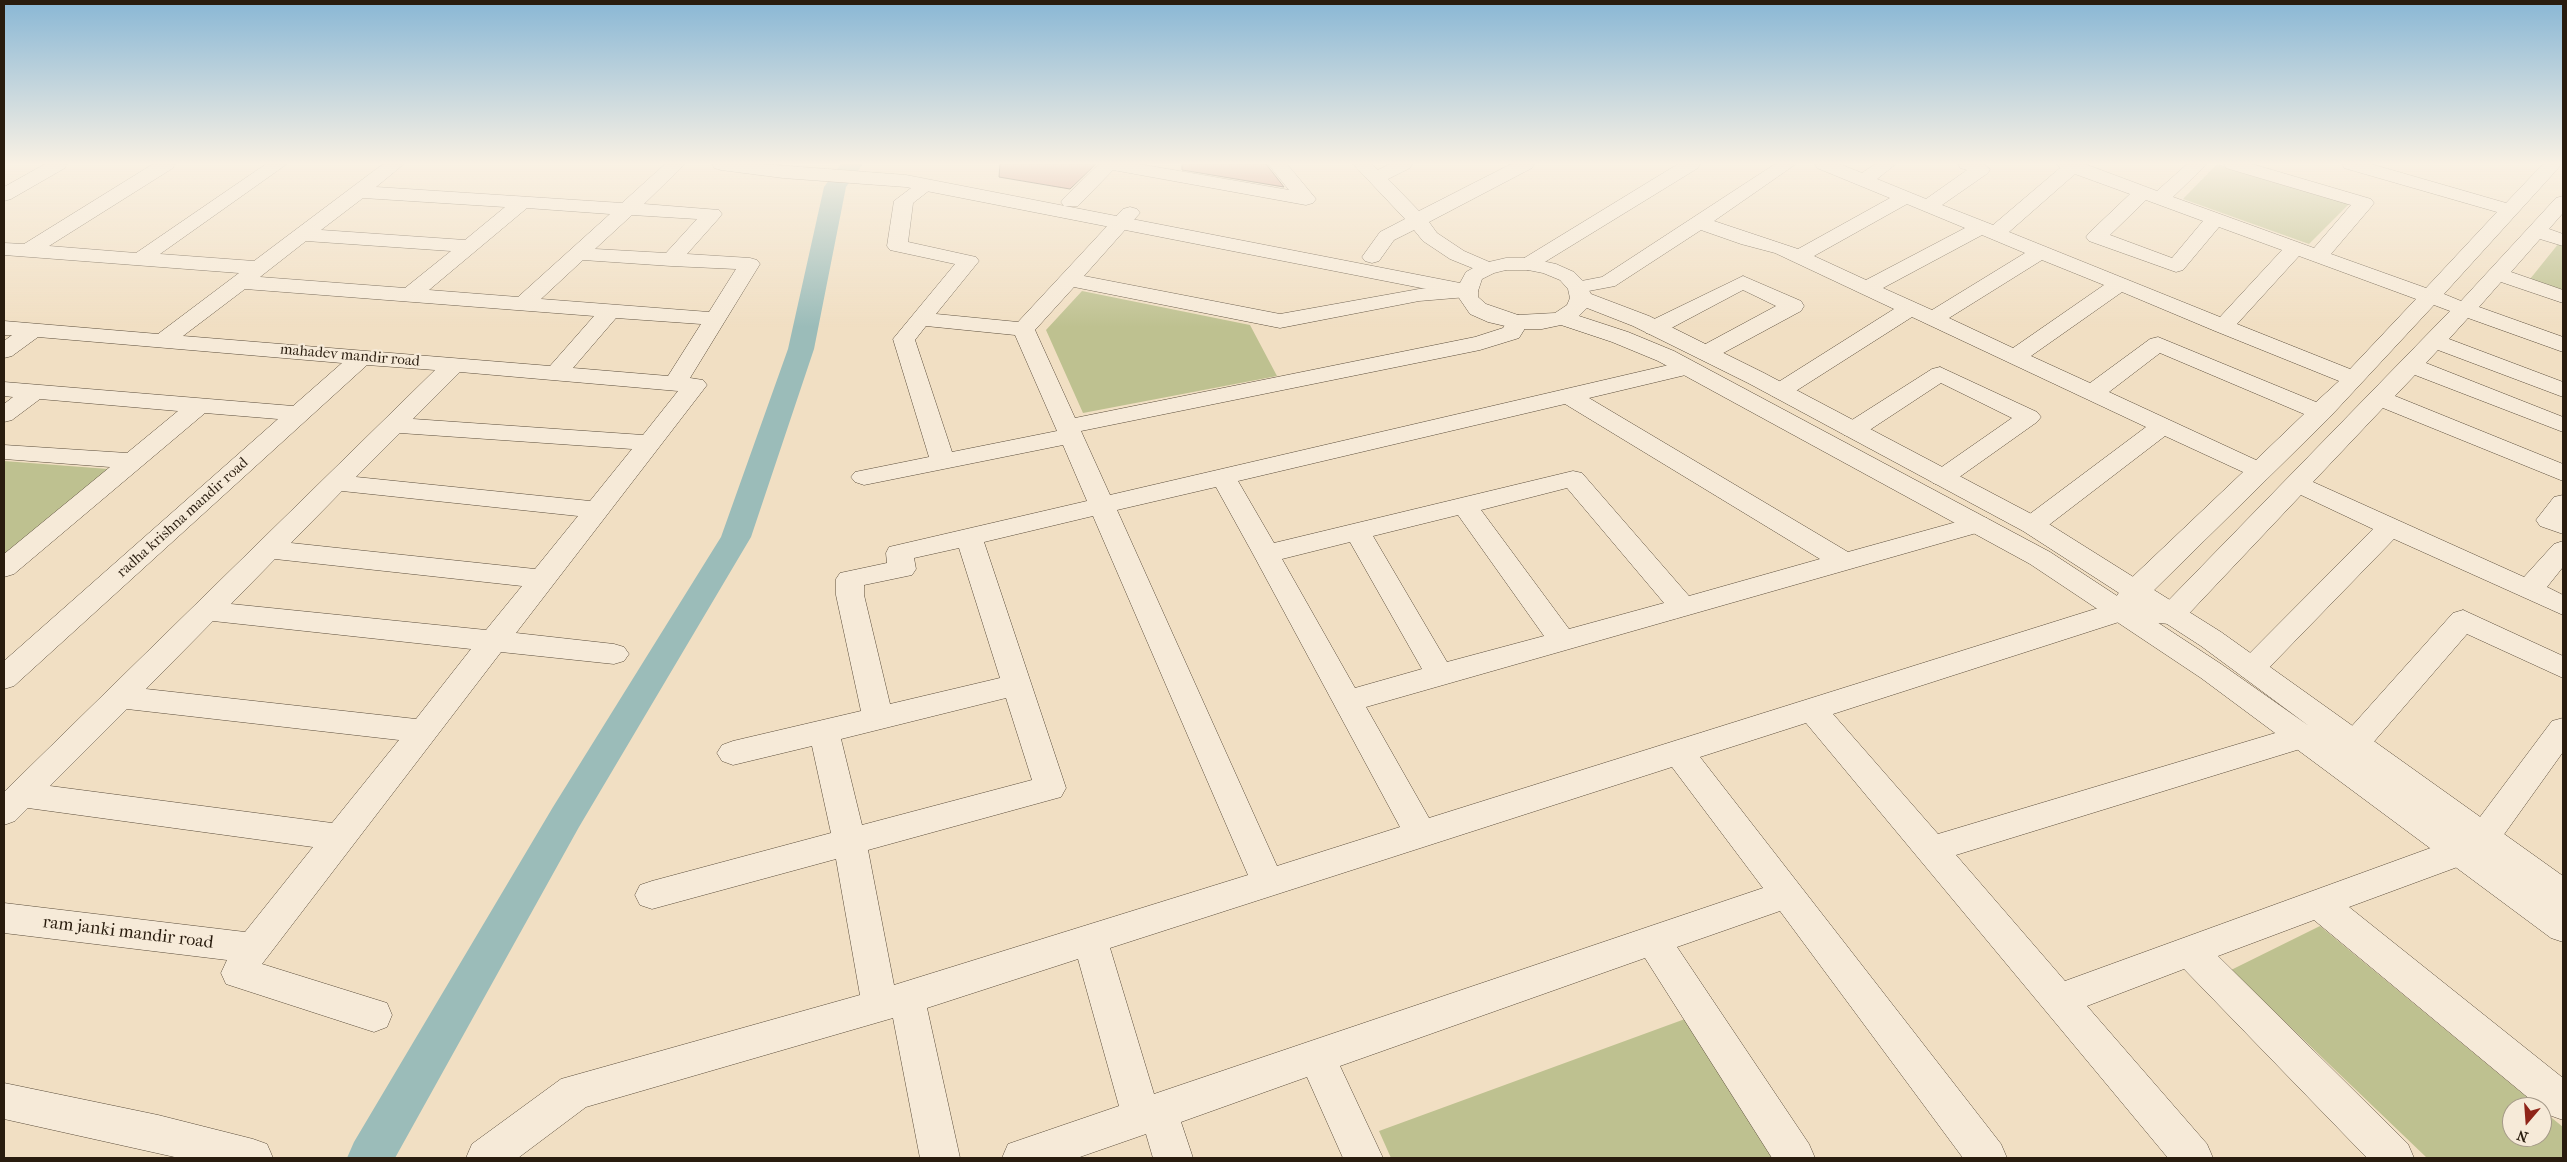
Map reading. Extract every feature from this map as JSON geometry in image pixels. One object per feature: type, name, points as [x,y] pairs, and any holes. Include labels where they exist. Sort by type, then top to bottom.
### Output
[{"type":"street","points":[[28,251],[80,218]]},
{"type":"street","points":[[140,259],[199,218]]},
{"type":"street","points":[[163,341],[324,218]]},
{"type":"street","points":[[410,295],[503,218]]},
{"type":"street","points":[[523,304],[617,218]]},
{"type":"street","points":[[671,260],[708,218]]},
{"type":"street","points":[[901,218],[897,246],[969,261],[904,339],[943,462]]},
{"type":"street","points":[[1024,329],[1126,218]]},
{"type":"street","points":[[1127,218],[1475,278]]},
{"type":"street","points":[[1127,218],[1372,257],[1475,278]]},
{"type":"street","points":[[1415,218],[1430,238],[1457,255],[1475,278]]},
{"type":"street","points":[[1372,257],[1387,236],[1423,218]]},
{"type":"street","points":[[1528,264],[1602,218]]},
{"type":"street","points":[[1580,292],[1608,282],[1705,218]]},
{"type":"street","points":[[1798,257],[1868,218]]},
{"type":"street","points":[[1957,218],[2354,379]]},
{"type":"street","points":[[1866,288],[1988,231],[2004,218]]},
{"type":"street","points":[[2122,218],[2096,238],[2176,266],[2216,218]]},
{"type":"street","points":[[2217,218],[2563,345]]},
{"type":"street","points":[[2319,256],[2351,218]]},
{"type":"street","points":[[486,1158],[575,1092],[894,1001],[1268,883],[1811,710],[2128,601],[2321,413],[2502,218]]},
{"type":"street","points":[[2172,614],[2466,310],[2548,218]]},
{"type":"street","points":[[1699,222],[1798,257],[2260,471]]},
{"type":"street","points":[[2536,232],[2563,240]]},
{"type":"street","points":[[302,235],[470,246]]},
{"type":"street","points":[[2223,326],[2296,247]]},
{"type":"street","points":[[4,249],[259,268]]},
{"type":"street","points":[[1934,320],[2041,252]]},
{"type":"street","points":[[374,1015],[239,973],[253,948],[650,443],[685,384],[715,319],[750,264],[577,254]]},
{"type":"street","points":[[1070,280],[1280,321],[1419,295],[1475,278],[1506,264],[1528,264],[1549,268],[1566,276],[1580,292],[1654,328],[1696,361],[1978,524],[2040,558],[2128,601],[2172,614],[2354,744],[2471,845],[2563,928]]},
{"type":"street","points":[[2497,274],[2563,297]]},
{"type":"street","points":[[1475,278],[1468,298],[1478,309],[1496,317],[1518,322],[1542,322],[1562,318],[1576,309],[1580,292]]},
{"type":"street","points":[[241,282],[715,319]]},
{"type":"street","points":[[878,718],[850,595],[850,579],[902,569],[899,553],[1569,396],[1696,361],[1793,306],[1743,282],[1654,328]]},
{"type":"street","points":[[2014,357],[2120,284]]},
{"type":"street","points":[[1780,392],[1910,309]]},
{"type":"street","points":[[556,374],[610,310]]},
{"type":"street","points":[[1562,318],[1696,361],[1780,392],[2032,525],[2128,601],[2211,671],[2302,737],[2471,845],[2563,896]]},
{"type":"street","points":[[919,319],[1024,329]]},
{"type":"street","points":[[864,477],[943,462],[1069,431],[1480,343],[1511,333],[1518,322]]},
{"type":"street","name":"mahadev mandir road","points":[[4,328],[685,384]]},
{"type":"street","points":[[1024,329],[1268,883]]},
{"type":"street","points":[[4,350],[34,330]]},
{"type":"street","points":[[2435,342],[2563,390]]},
{"type":"street","points":[[2092,393],[2158,344],[2321,413]]},
{"type":"street","name":"radha krishna mandir road","points":[[4,678],[362,358]]},
{"type":"street","points":[[13,803],[454,365]]},
{"type":"street","points":[[2411,366],[2563,425]]},
{"type":"street","points":[[1853,430],[1940,374],[2029,417],[1942,478]]},
{"type":"street","points":[[4,390],[299,414]]},
{"type":"street","points":[[4,415],[34,392]]},
{"type":"street","points":[[1569,396],[1845,562]]},
{"type":"street","points":[[2380,398],[2563,473]]},
{"type":"street","points":[[4,568],[200,406]]},
{"type":"street","points":[[394,425],[650,443]]},
{"type":"street","points":[[2032,525],[2163,426]]},
{"type":"street","points":[[4,452],[133,461]]},
{"type":"street","points":[[1224,478],[1421,834]]},
{"type":"street","points":[[1266,554],[1573,479],[1683,607]]},
{"type":"street","points":[[336,482],[597,510]]},
{"type":"street","points":[[2297,484],[2563,606]]},
{"type":"street","points":[[2563,503],[2549,520],[2563,526]]},
{"type":"street","points":[[1465,506],[1563,640]]},
{"type":"street","points":[[1348,701],[1978,524]]},
{"type":"street","points":[[2251,669],[2391,527]]},
{"type":"street","points":[[1357,532],[1440,675]]},
{"type":"street","points":[[652,895],[1050,788],[969,536]]},
{"type":"street","points":[[268,549],[543,579]]},
{"type":"street","points":[[2529,590],[2563,550]]},
{"type":"street","points":[[207,611],[614,654]]},
{"type":"street","points":[[2354,744],[2463,620],[2563,668]]},
{"type":"street","points":[[733,753],[1017,685]]},
{"type":"street","points":[[120,697],[424,731]]},
{"type":"street","points":[[1811,710],[2193,1158]]},
{"type":"street","points":[[2058,1000],[2471,845],[2563,729]]},
{"type":"street","points":[[824,731],[850,842],[940,1158]]},
{"type":"street","points":[[1930,850],[2302,737]]},
{"type":"street","points":[[1678,752],[1987,1158]]},
{"type":"street","points":[[13,803],[340,836]]},
{"type":"street","points":[[1022,1158],[1787,894]]},
{"type":"street","points":[[2318,903],[2563,1102]]},
{"type":"street","name":"ram janki mandir road","points":[[4,918],[253,948]]},
{"type":"street","points":[[1090,939],[1150,1114],[1173,1158]]},
{"type":"street","points":[[1653,941],[1795,1158]]},
{"type":"street","points":[[2189,951],[2394,1158]]},
{"type":"street","points":[[1317,1057],[1363,1158]]},
{"type":"street","points":[[4,1101],[158,1134],[253,1158]]},
{"type":"green space","points":[[2237,218],[2335,218],[2309,244]]},
{"type":"green space","points":[[2559,243],[2563,244],[2563,291],[2530,279]]},
{"type":"green space","points":[[1082,291],[1250,325],[1277,376],[1083,413],[1046,330]]},
{"type":"green space","points":[[4,461],[108,469],[4,555]]},
{"type":"green space","points":[[2320,926],[2527,1097],[2502,1097],[2502,1147],[2552,1147],[2552,1118],[2563,1127],[2563,1158],[2427,1158],[2231,970]]},
{"type":"green space","points":[[1685,1019],[1777,1158],[1391,1158],[1379,1131]]},
{"type":"waterway","points":[[370,1158],[566,817],[736,537],[801,349],[828,218]]}]
